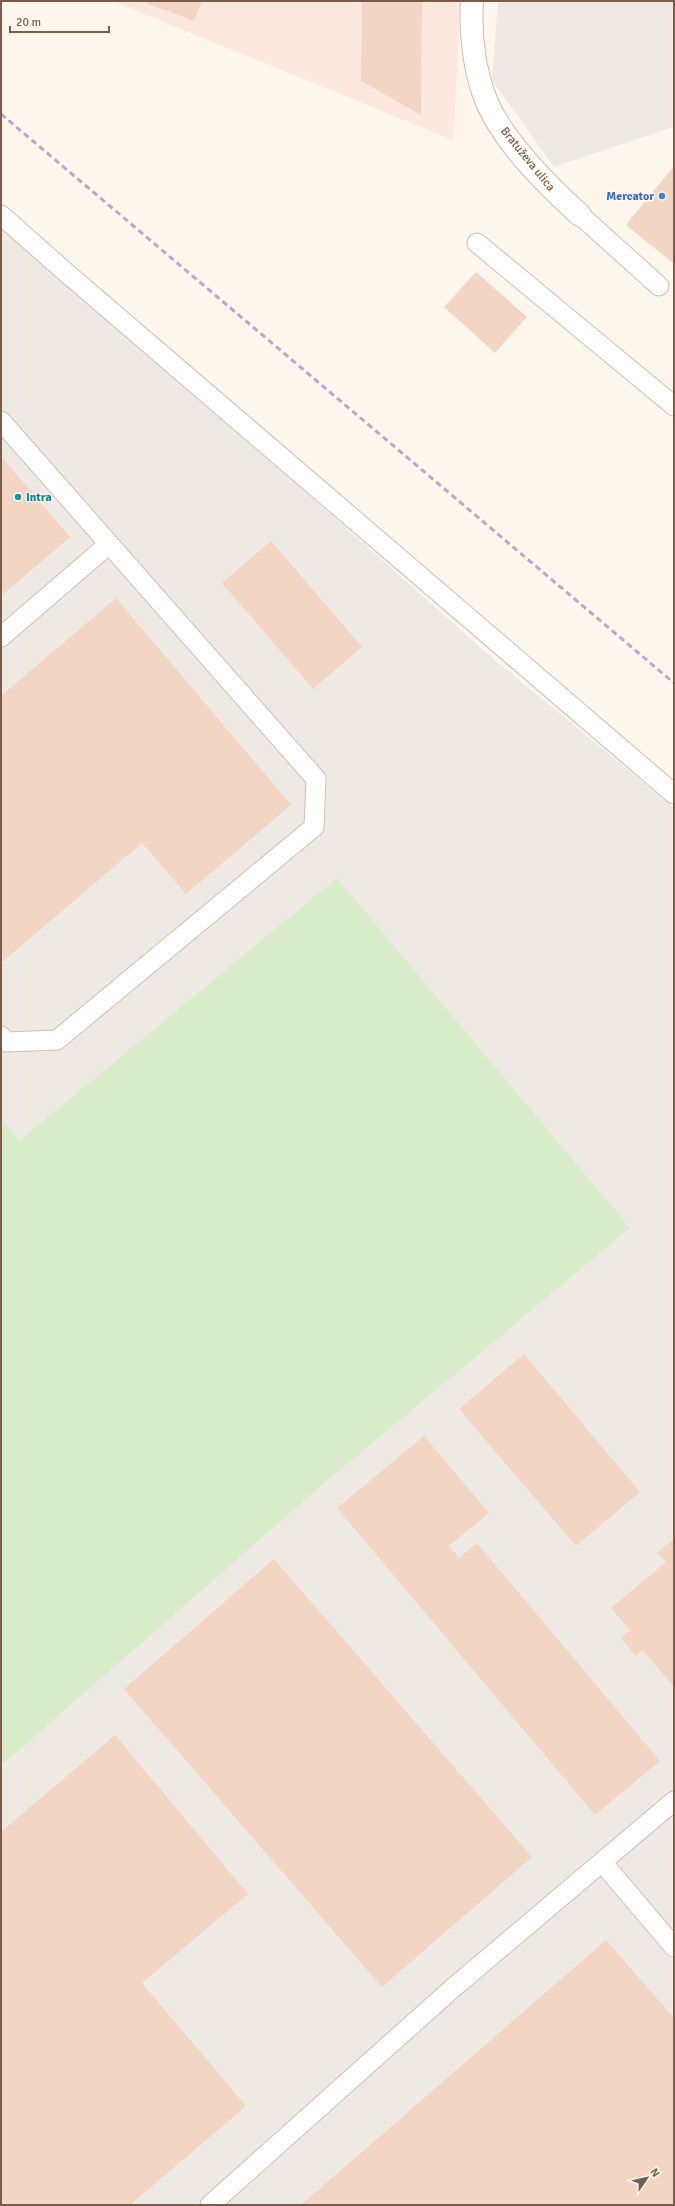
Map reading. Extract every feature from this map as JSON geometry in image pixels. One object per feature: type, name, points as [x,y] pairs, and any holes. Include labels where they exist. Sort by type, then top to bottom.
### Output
[{"type":"street","name":"Bratuževa ulica","points":[[472,1],[475,58],[486,100],[510,140],[548,186],[580,215]]},
{"type":"lane","points":[[1,215],[674,794]]},
{"type":"lane","points":[[580,215],[659,286]]},
{"type":"lane","points":[[477,243],[674,406]]},
{"type":"lane","points":[[1,421],[316,778],[314,827],[57,1040],[6,1042],[1,1036]]},
{"type":"lane","points":[[1,637],[109,544]]},
{"type":"lane","points":[[210,2205],[447,1994],[674,1801]]},
{"type":"lane","points":[[602,1862],[674,1947]]},
{"type":"shaded area","points":[[112,1],[461,1],[453,140]]},
{"type":"shaded area","points":[[498,1],[674,1],[674,127],[554,167],[492,80]]},
{"type":"shaded area","points":[[1,220],[484,651],[674,808],[674,2205],[1,2205]]},
{"type":"green space","points":[[337,878],[630,1228],[321,1486],[1,1766],[1,1119],[20,1140]]},
{"type":"building","points":[[141,1],[202,1],[194,21]]},
{"type":"building","points":[[362,1],[422,1],[421,115],[361,81]]},
{"type":"building","name":"Mercator","points":[[674,166],[674,264],[626,225]]},
{"type":"building","points":[[476,272],[527,317],[495,353],[444,307]]},
{"type":"building","name":"Intra","points":[[1,456],[70,537],[1,596]]},
{"type":"building","points":[[271,541],[362,647],[313,689],[222,583]]},
{"type":"building","points":[[116,598],[291,805],[186,894],[142,843],[1,963],[1,696]]},
{"type":"building","points":[[524,1354],[640,1492],[576,1546],[459,1409]]},
{"type":"building","points":[[424,1436],[489,1513],[449,1546],[459,1558],[477,1543],[660,1761],[595,1815],[337,1508]]},
{"type":"building","points":[[674,1539],[674,1687],[643,1650],[636,1656],[621,1638],[630,1630],[611,1608],[666,1562],[657,1552]]},
{"type":"building","points":[[274,1559],[532,1857],[382,1987],[124,1689]]},
{"type":"building","points":[[115,1735],[248,1894],[142,1983],[246,2106],[130,2205],[1,2205],[1,1832]]},
{"type":"building","points":[[606,1940],[674,2018],[674,2205],[301,2205]]},
{"type":"railway","points":[[1,114],[674,683]]},
{"type":"place","name":"Mercator","points":[[662,196]]},
{"type":"place","name":"Intra","points":[[18,497]]}]
